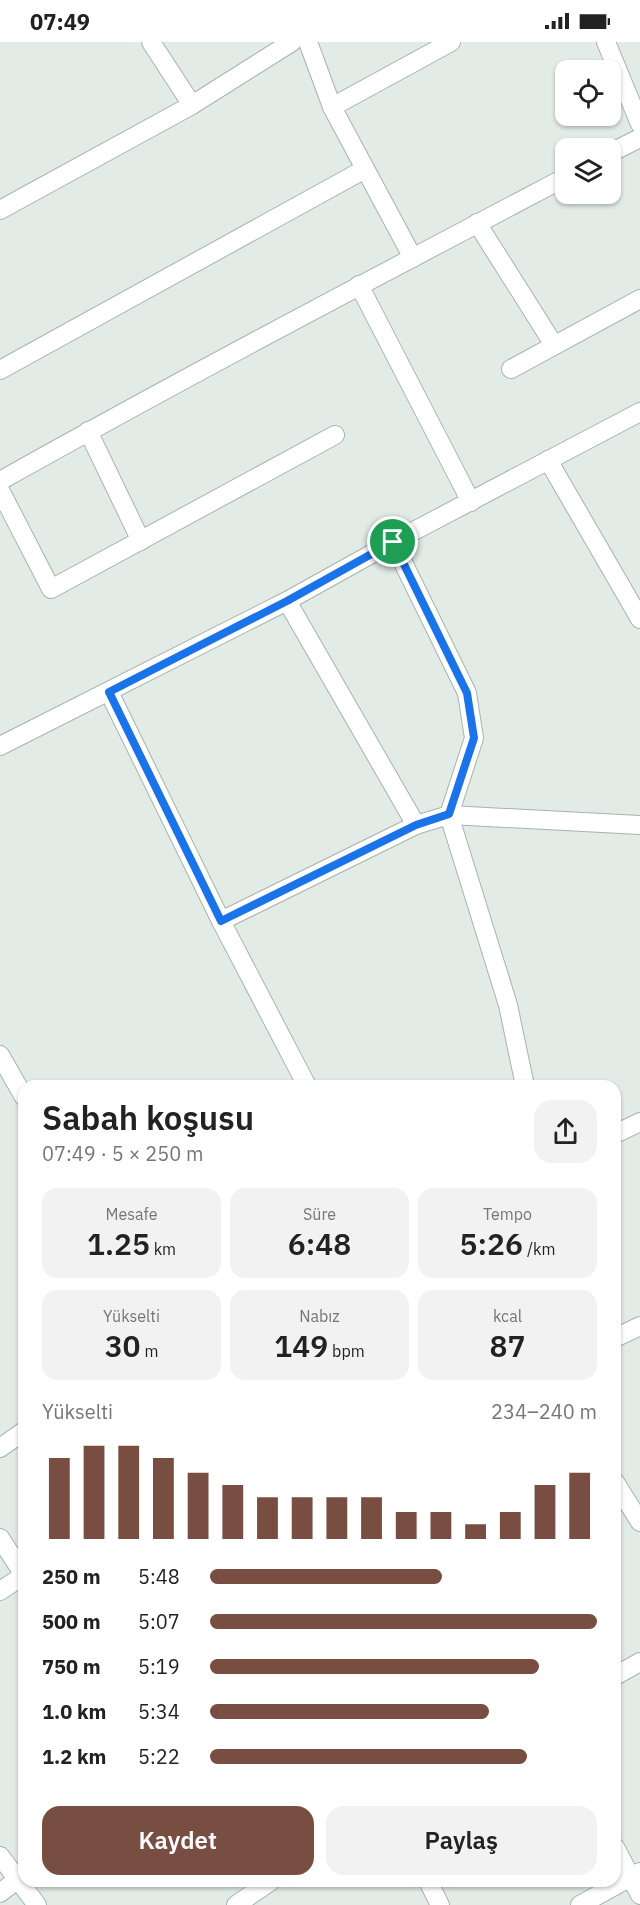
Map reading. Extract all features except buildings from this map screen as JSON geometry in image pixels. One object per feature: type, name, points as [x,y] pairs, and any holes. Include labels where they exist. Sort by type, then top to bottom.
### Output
[{"type":"street","points":[[151,42],[192,105]]},
{"type":"street","points":[[0,210],[192,105],[292,42]]},
{"type":"street","points":[[308,42],[332,107],[413,258]]},
{"type":"street","points":[[332,107],[451,42]]},
{"type":"street","points":[[606,42],[640,124]]},
{"type":"street","points":[[621,148],[640,138]]},
{"type":"street","points":[[0,370],[365,169]]},
{"type":"street","points":[[0,481],[359,285],[555,183]]},
{"type":"street","points":[[477,223],[554,345]]},
{"type":"street","points":[[359,285],[471,502]]},
{"type":"street","points":[[511,369],[640,299]]},
{"type":"street","points":[[2,740],[109,692],[287,601],[393,542],[640,412]]},
{"type":"street","points":[[88,431],[141,541]]},
{"type":"street","points":[[0,490],[51,589],[335,435]]},
{"type":"street","points":[[548,460],[640,619]]},
{"type":"street","points":[[393,542],[467,693],[474,738],[449,814],[508,1005],[524,1080]]},
{"type":"street","points":[[287,601],[416,825]]},
{"type":"street","points":[[109,692],[221,921],[304,1080]]},
{"type":"street","points":[[221,921],[416,825],[449,814],[640,825]]},
{"type":"street","points":[[0,1055],[18,1086]]},
{"type":"street","points":[[621,1131],[640,1122]]},
{"type":"street","points":[[621,1335],[640,1326]]},
{"type":"street","points":[[0,1448],[18,1435]]},
{"type":"street","points":[[621,1491],[639,1517]]},
{"type":"street","points":[[0,1538],[18,1566]]},
{"type":"street","points":[[0,1591],[18,1579]]},
{"type":"street","points":[[621,1673],[640,1662]]},
{"type":"street","points":[[621,1855],[635,1875],[640,1895]]},
{"type":"street","points":[[0,1856],[18,1879],[0,1893]]},
{"type":"street","points":[[621,1883],[635,1875]]},
{"type":"street","points":[[24,1887],[36,1905]]},
{"type":"street","points":[[241,1894],[257,1887]]},
{"type":"street","points":[[431,1887],[440,1905]]},
{"type":"street","points":[[580,1905],[613,1887]]},
{"type":"route","points":[[393,542],[467,693],[474,738],[449,814],[416,825],[221,921],[109,692],[287,601],[393,542]]}]
